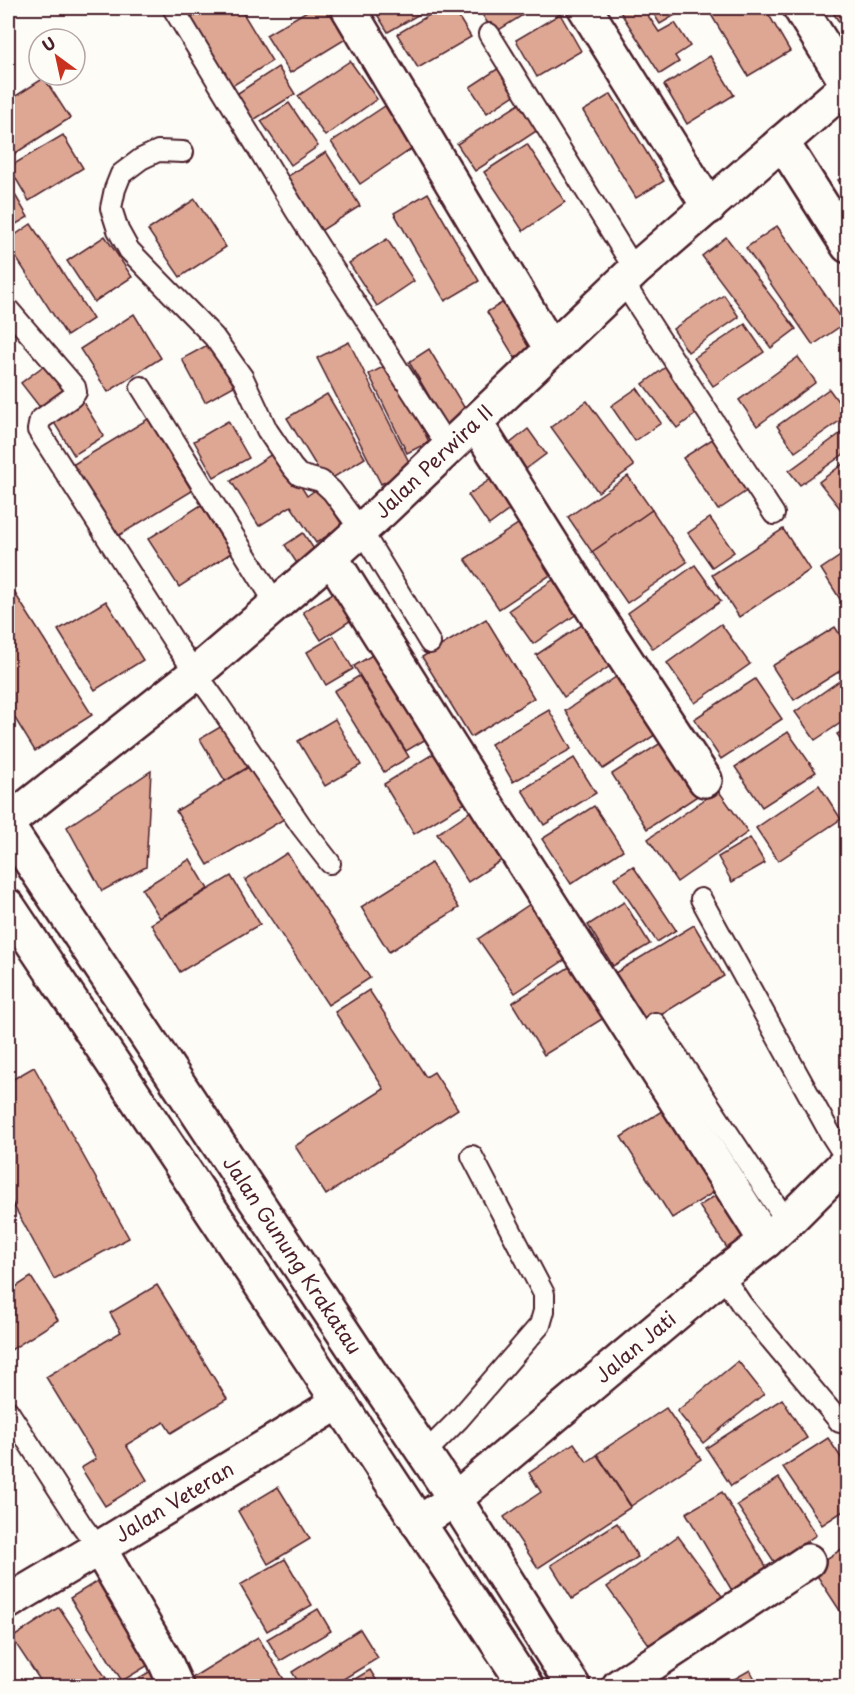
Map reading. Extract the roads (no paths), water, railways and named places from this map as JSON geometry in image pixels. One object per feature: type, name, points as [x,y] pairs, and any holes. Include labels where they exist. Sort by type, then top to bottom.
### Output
[{"type":"main road","points":[[348,8],[552,348]]},
{"type":"main road","points":[[585,8],[709,207]]},
{"type":"main road","points":[[800,8],[848,85]]},
{"type":"main road","name":"Jalan Perwira II","points":[[8,822],[196,673],[361,530],[629,276],[848,85]]},
{"type":"main road","points":[[782,142],[848,246]]},
{"type":"main road","points":[[475,422],[596,614],[705,780]]},
{"type":"main road","points":[[331,556],[490,810],[776,1231]]},
{"type":"main road","name":"Jalan Gunung Krakatau","points":[[8,827],[364,1365],[425,1453],[573,1686]]},
{"type":"main road","points":[[8,906],[526,1686]]},
{"type":"main road","name":"Jalan Jati","points":[[418,1523],[455,1499],[776,1231],[848,1161]]},
{"type":"main road","name":"Jalan Veteran","points":[[8,1602],[339,1402]]},
{"type":"main road","points":[[99,1548],[164,1659],[176,1686]]},
{"type":"main road","points":[[619,1686],[808,1562]]},
{"type":"lane","points":[[173,8],[296,211],[448,447]]},
{"type":"lane","points":[[489,34],[629,276],[774,514]]},
{"type":"lane","points":[[183,152],[158,151],[141,159],[121,174],[111,208],[118,230],[129,250],[214,337],[243,378],[267,430],[292,467],[299,475],[321,481],[328,486],[361,530],[430,643]]},
{"type":"lane","points":[[8,309],[75,387],[76,392],[72,397],[40,420],[38,430],[178,648],[330,863]]},
{"type":"lane","points":[[141,387],[276,604]]},
{"type":"lane","points":[[700,899],[830,1133],[848,1161]]},
{"type":"lane","points":[[655,1023],[776,1231]]},
{"type":"lane","points":[[425,1453],[459,1419],[540,1325],[544,1311],[544,1294],[472,1156]]},
{"type":"lane","points":[[722,1275],[742,1305],[840,1422]]},
{"type":"lane","points":[[8,1411],[99,1548]]}]
